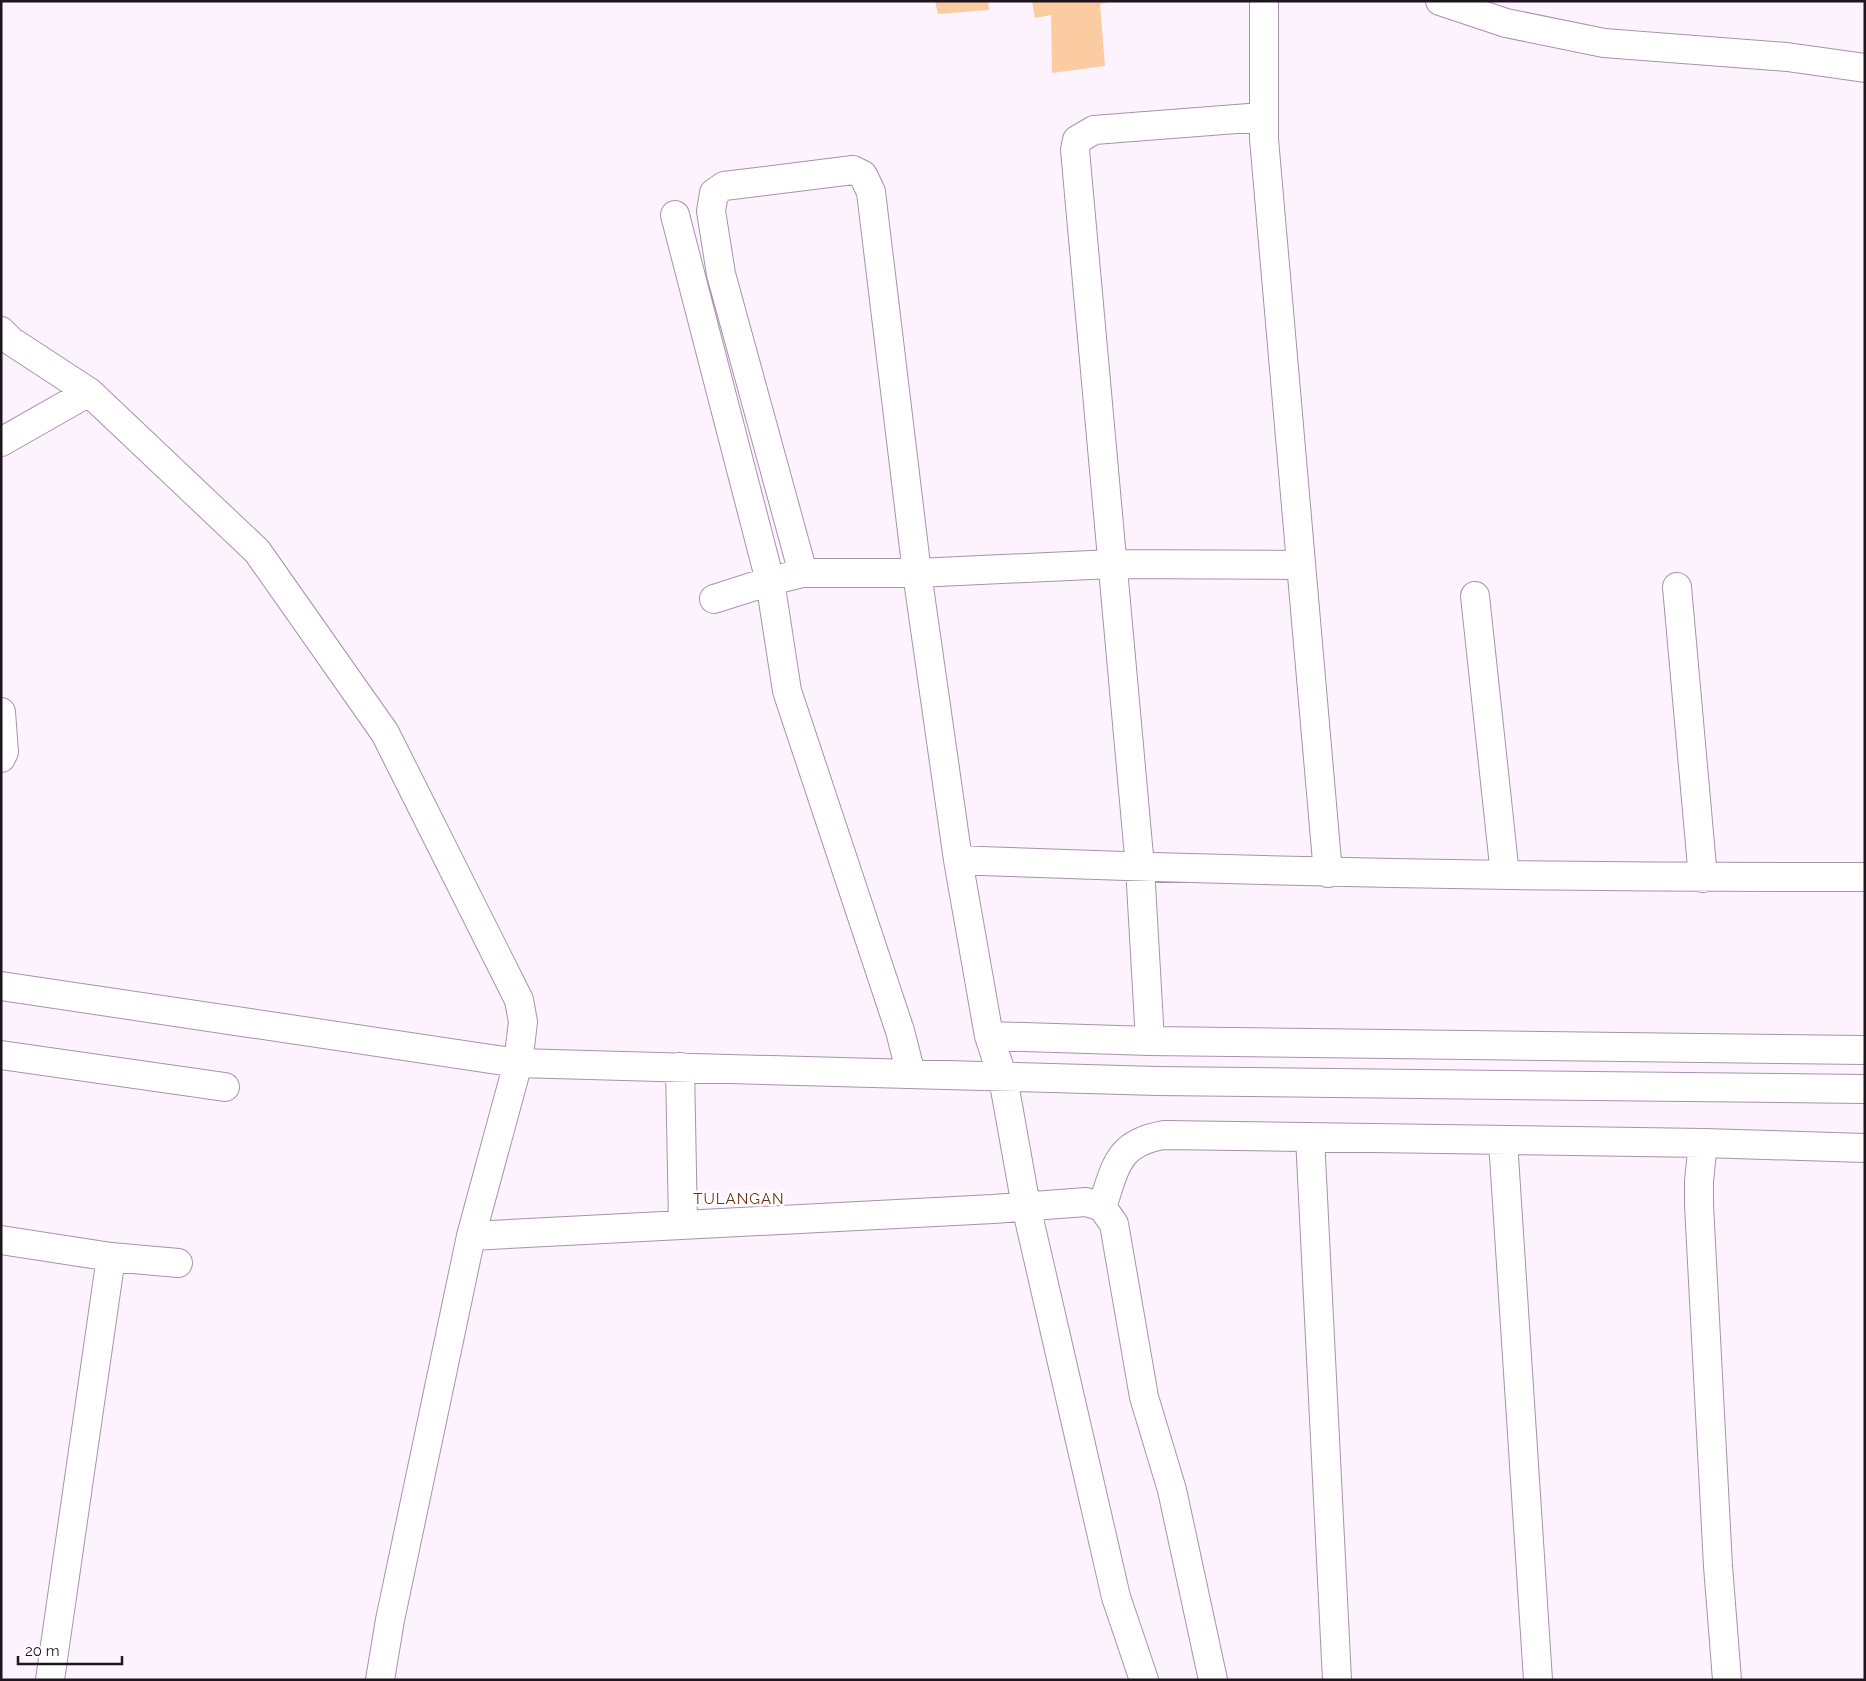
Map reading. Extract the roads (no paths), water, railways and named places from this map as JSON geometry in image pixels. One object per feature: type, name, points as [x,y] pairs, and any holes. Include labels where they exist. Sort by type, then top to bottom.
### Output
[{"type":"street","points":[[1264,1],[1262,117],[1328,873]]},
{"type":"street","points":[[1440,1],[1506,23],[1604,44],[1787,57],[1865,68]]},
{"type":"street","points":[[1150,1041],[1140,867],[1078,200],[1075,150],[1077,140],[1094,130],[1123,126],[1262,117]]},
{"type":"street","points":[[803,573],[720,274],[711,211],[714,193],[724,186],[853,170],[863,175],[871,192],[917,573],[958,860],[989,1036],[1003,1078],[1026,1206],[1116,1597],[1144,1680]]},
{"type":"street","points":[[675,215],[770,581],[787,691],[900,1031],[910,1074]]},
{"type":"street","points":[[1,331],[11,341],[89,392],[257,551],[385,733],[519,1000],[523,1022],[518,1063],[470,1236],[390,1620],[380,1680]]},
{"type":"street","points":[[1,442],[89,392]]},
{"type":"street","points":[[714,599],[770,581],[803,573],[917,573],[1112,564],[1301,564]]},
{"type":"street","points":[[1677,587],[1703,878]]},
{"type":"street","points":[[1476,596],[1505,875]]},
{"type":"street","points":[[1,712],[4,752],[1,758]]},
{"type":"street","points":[[958,860],[1328,873],[1703,878],[1865,877]]},
{"type":"street","points":[[1,986],[518,1063],[1003,1078],[1865,1089]]},
{"type":"street","points":[[989,1036],[1150,1041],[1865,1050]]},
{"type":"street","points":[[1,1055],[225,1087]]},
{"type":"street","points":[[680,1067],[683,1224]]},
{"type":"street","points":[[1102,1207],[1115,1168],[1126,1150],[1144,1138],[1164,1135],[1703,1143],[1865,1148]]},
{"type":"street","points":[[1310,1138],[1337,1680]]},
{"type":"street","points":[[1503,1141],[1538,1680]]},
{"type":"street","points":[[1703,1143],[1699,1181],[1699,1205],[1718,1566],[1727,1680]]},
{"type":"street","points":[[470,1236],[1086,1202],[1102,1207],[1114,1224],[1144,1397],[1172,1490],[1213,1680]]},
{"type":"street","points":[[1,1240],[111,1256],[178,1263]]},
{"type":"street","points":[[50,1680],[111,1256]]},
{"type":"district","name":"TULANGAN","points":[[739,1199]]}]
